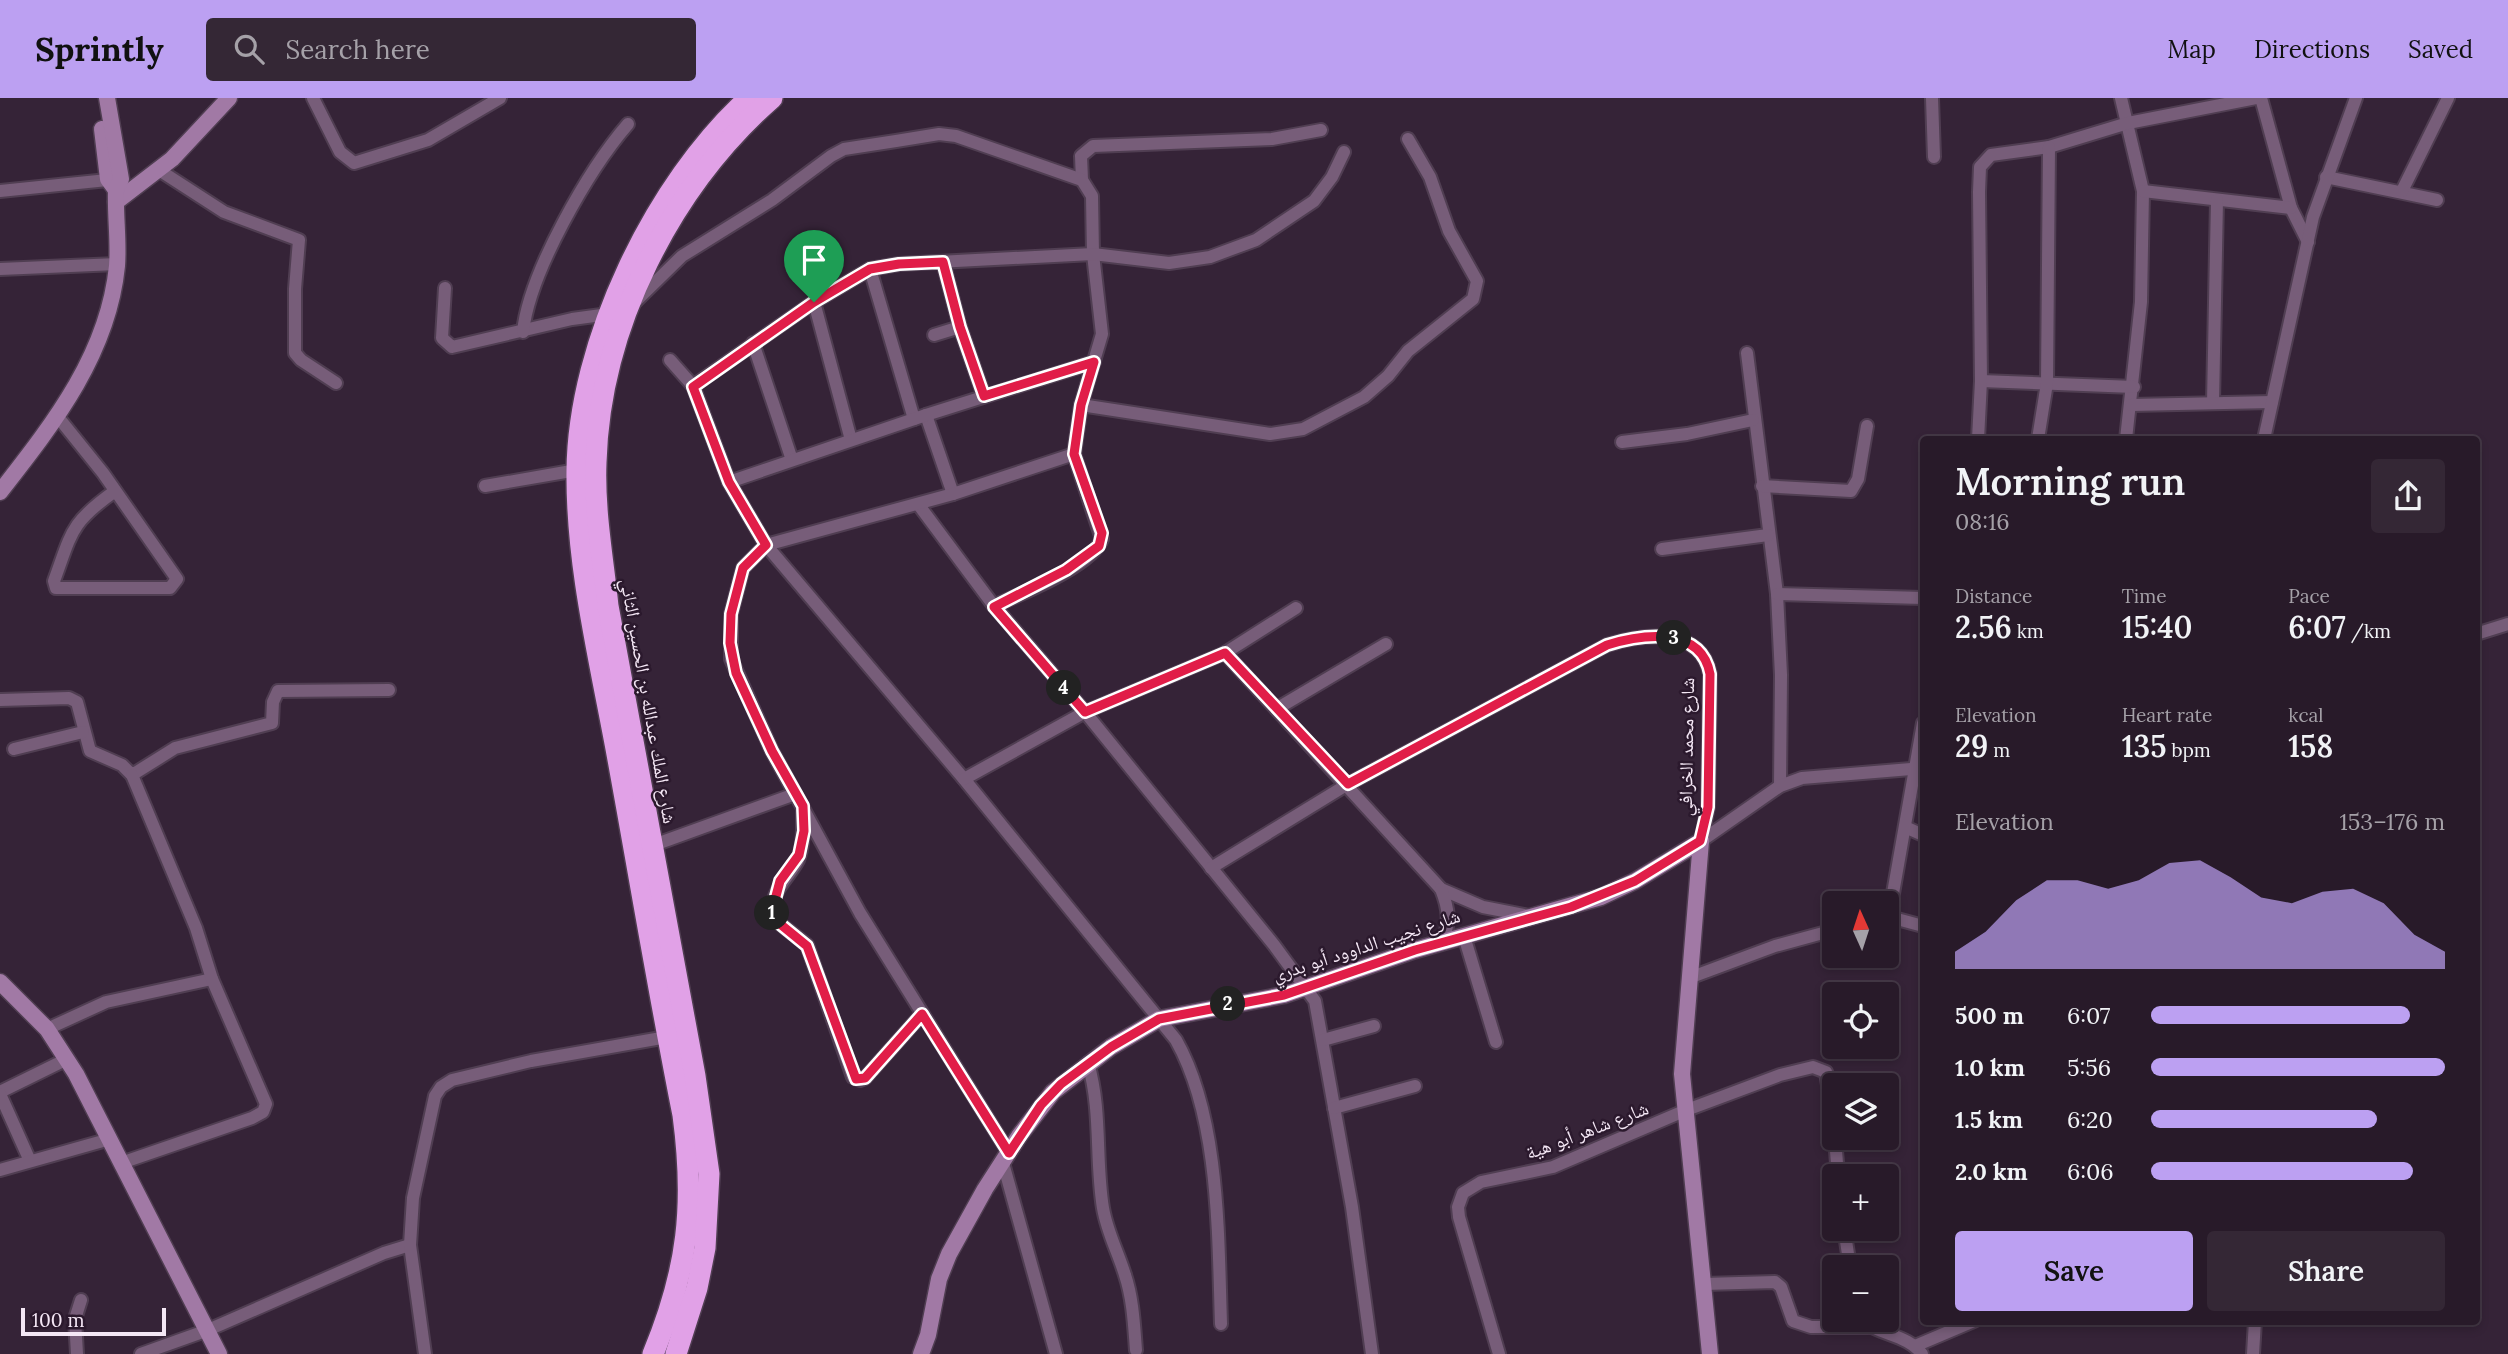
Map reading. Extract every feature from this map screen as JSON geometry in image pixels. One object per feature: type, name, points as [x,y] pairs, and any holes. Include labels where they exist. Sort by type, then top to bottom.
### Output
[{"type":"highway","name":"شارع الملك عبدالله بن الحسين الثاني","points":[[625,753],[599,528],[596,463],[601,409],[625,274],[687,166],[723,122],[749,98]]},
{"type":"highway","name":"شارع الملك عبدالله بن الحسين الثاني","points":[[653,1354],[677,1289],[686,1251],[690,1174],[667,1037],[632,793],[580,539],[577,470],[585,396],[618,312],[661,237],[705,169],[747,120],[772,98]]},
{"type":"highway","name":"شارع الملك عبدالله بن الحسين الثاني","points":[[632,793],[651,846],[695,1076],[709,1174],[705,1248],[697,1288],[676,1354]]},
{"type":"street","points":[[98,98],[115,188]]},
{"type":"street","points":[[0,492],[58,417],[94,353],[106,323],[117,264],[115,188],[107,98]]},
{"type":"street","points":[[0,191],[115,188],[159,170],[229,98]]},
{"type":"street","points":[[313,98],[340,152],[354,163],[428,140],[500,98]]},
{"type":"street","points":[[1931,98],[1934,157]]},
{"type":"street","points":[[2121,98],[2143,191],[2141,302],[2134,387],[2126,436]]},
{"type":"street","points":[[1978,436],[1981,381],[1980,167],[1991,155],[2049,148],[2128,123],[2258,98],[2291,208],[2308,242]]},
{"type":"street","points":[[2265,436],[2308,242],[2326,177],[2356,98]]},
{"type":"street","points":[[2402,191],[2448,98]]},
{"type":"street","points":[[523,332],[530,300],[577,196],[605,150],[628,124]]},
{"type":"street","points":[[994,607],[1066,570],[1099,546],[1102,533],[1074,454],[1081,405],[1101,344],[1102,323],[1093,254],[1092,196],[1082,180],[1083,152],[1093,146],[1272,139],[1321,130]]},
{"type":"street","points":[[445,288],[441,328],[446,344],[460,346],[572,319],[618,312],[682,256],[772,200],[844,149],[939,134],[956,136],[1082,180]]},
{"type":"street","points":[[1081,405],[1270,434],[1303,429],[1364,397],[1388,376],[1408,351],[1474,299],[1477,290],[1477,281],[1449,230],[1430,177],[1408,139]]},
{"type":"street","points":[[2038,436],[2047,383],[2049,148]]},
{"type":"street","points":[[693,387],[814,302],[870,269],[899,264],[1093,254],[1169,263],[1210,257],[1242,247],[1314,201],[1332,177],[1344,152]]},
{"type":"street","points":[[159,170],[185,183],[224,212],[299,240],[295,289],[295,353],[301,360],[336,383]]},
{"type":"street","points":[[2326,177],[2437,200]]},
{"type":"street","points":[[2143,191],[2291,208]]},
{"type":"street","points":[[2213,403],[2217,200]]},
{"type":"street","points":[[943,262],[960,327],[984,396]]},
{"type":"street","points":[[0,269],[117,264]]},
{"type":"street","points":[[870,269],[920,417],[953,494]]},
{"type":"street","points":[[814,302],[851,440]]},
{"type":"street","points":[[934,335],[960,327]]},
{"type":"street","points":[[753,343],[792,460]]},
{"type":"street","points":[[1747,352],[1753,420],[1777,594],[1781,675],[1780,786]]},
{"type":"street","points":[[670,360],[693,387],[729,482],[766,545],[964,779],[1182,1049],[1203,1118],[1216,1201],[1220,1324]]},
{"type":"street","points":[[729,482],[1094,362]]},
{"type":"street","points":[[1981,381],[2134,387]]},
{"type":"street","points":[[2131,405],[2273,402]]},
{"type":"street","points":[[58,417],[115,491],[177,579],[170,589],[55,588],[54,581],[75,524],[85,512],[115,491]]},
{"type":"street","points":[[1622,442],[1687,434],[1753,420]]},
{"type":"street","points":[[1762,486],[1851,491],[1858,479],[1867,425]]},
{"type":"street","points":[[1056,1354],[1006,1158],[860,913],[772,751],[732,659],[731,614],[743,568],[766,545],[953,494],[1074,454]]},
{"type":"street","points":[[485,486],[577,470]]},
{"type":"street","points":[[918,504],[994,607],[1085,712],[1315,1001],[1360,1260],[1372,1354]]},
{"type":"street","points":[[1662,549],[1768,535]]},
{"type":"street","points":[[1777,594],[1920,598]]},
{"type":"street","points":[[964,779],[1085,712],[1225,653],[1296,608]]},
{"type":"street","points":[[2480,633],[2508,624]]},
{"type":"street","name":"شارع محمد الخرافي","points":[[1211,868],[1348,784],[1607,645],[1632,637],[1679,638],[1697,648],[1707,660],[1710,674],[1708,807],[1700,841],[1683,1037],[1684,1111],[1710,1354]]},
{"type":"street","points":[[1278,708],[1385,644]]},
{"type":"street","points":[[1225,653],[1348,784],[1441,889],[1448,908],[1449,925],[1443,942]]},
{"type":"street","points":[[132,775],[176,748],[272,723],[273,702],[278,691],[389,690]]},
{"type":"street","points":[[0,700],[69,698],[81,707],[83,732],[90,751],[122,765],[132,775],[192,917],[212,979],[266,1104],[263,1112],[124,1162]]},
{"type":"street","points":[[14,749],[83,732]]},
{"type":"street","points":[[1893,891],[1920,751]]},
{"type":"street","points":[[1700,841],[1780,786],[1821,774],[1918,769]]},
{"type":"street","points":[[651,846],[795,794]]},
{"type":"street","points":[[803,806],[804,831],[799,855],[780,881],[772,911],[774,919],[807,946],[853,1077],[860,1080],[865,1078],[922,1014]]},
{"type":"street","points":[[1905,827],[1920,834]]},
{"type":"street","name":"شارع نجيب الداوود أبو بدري","points":[[921,1354],[928,1335],[939,1279],[949,1254],[1006,1158],[1047,1099],[1088,1063],[1139,1028],[1159,1019],[1307,988],[1443,942],[1601,897],[1635,881],[1700,841]]},
{"type":"street","points":[[1441,889],[1483,907],[1529,916]]},
{"type":"street","points":[[1899,919],[1920,925]]},
{"type":"street","points":[[1689,978],[1775,946],[1822,933]]},
{"type":"street","points":[[1464,936],[1496,1042]]},
{"type":"street","points":[[47,1029],[106,1002],[212,979]]},
{"type":"street","points":[[0,982],[47,1029],[67,1059],[124,1162],[219,1354]]},
{"type":"street","points":[[1323,1040],[1374,1026]]},
{"type":"street","points":[[425,1354],[410,1245],[413,1198],[436,1096],[441,1087],[452,1080],[531,1061],[667,1037]]},
{"type":"street","points":[[30,1161],[0,1093],[67,1059]]},
{"type":"street","points":[[1088,1063],[1096,1101],[1102,1203],[1108,1235],[1126,1276],[1136,1350]]},
{"type":"street","name":"شارع شاهر أبو هية","points":[[1499,1354],[1459,1217],[1458,1207],[1464,1193],[1481,1182],[1553,1167],[1684,1111],[1780,1075],[1818,1067],[1826,1073]]},
{"type":"street","points":[[1334,1108],[1415,1086]]},
{"type":"street","points":[[0,1170],[110,1139]]},
{"type":"street","points":[[141,1354],[208,1329],[327,1276],[410,1245]]},
{"type":"street","points":[[1704,1284],[1775,1282],[1781,1287],[1793,1321],[1811,1327],[1822,1326]]},
{"type":"street","points":[[76,1354],[75,1319],[81,1300]]},
{"type":"street","points":[[1884,1332],[1919,1350],[1966,1325]]},
{"type":"street","points":[[2253,1354],[2255,1325]]},
{"type":"route","points":[[943,262],[960,327],[984,396],[1094,362],[1081,405],[1074,454],[1102,539],[1094,552],[1066,570],[994,607],[1085,712],[1225,653],[1348,784],[1607,645],[1632,637],[1679,638],[1697,648],[1707,660],[1710,674],[1708,807],[1700,841],[1635,881],[1571,907],[1529,916],[1415,950],[1284,995],[1183,1012],[1139,1028],[1061,1084],[1041,1105],[1009,1153],[922,1014],[865,1078],[856,1079],[853,1077],[807,946],[774,919],[772,911],[780,881],[796,863],[799,855],[804,831],[803,806],[772,751],[736,673],[730,643],[731,614],[743,568],[750,558],[766,545],[729,482],[693,387],[719,366],[814,302],[870,269],[899,264],[943,262]]}]
